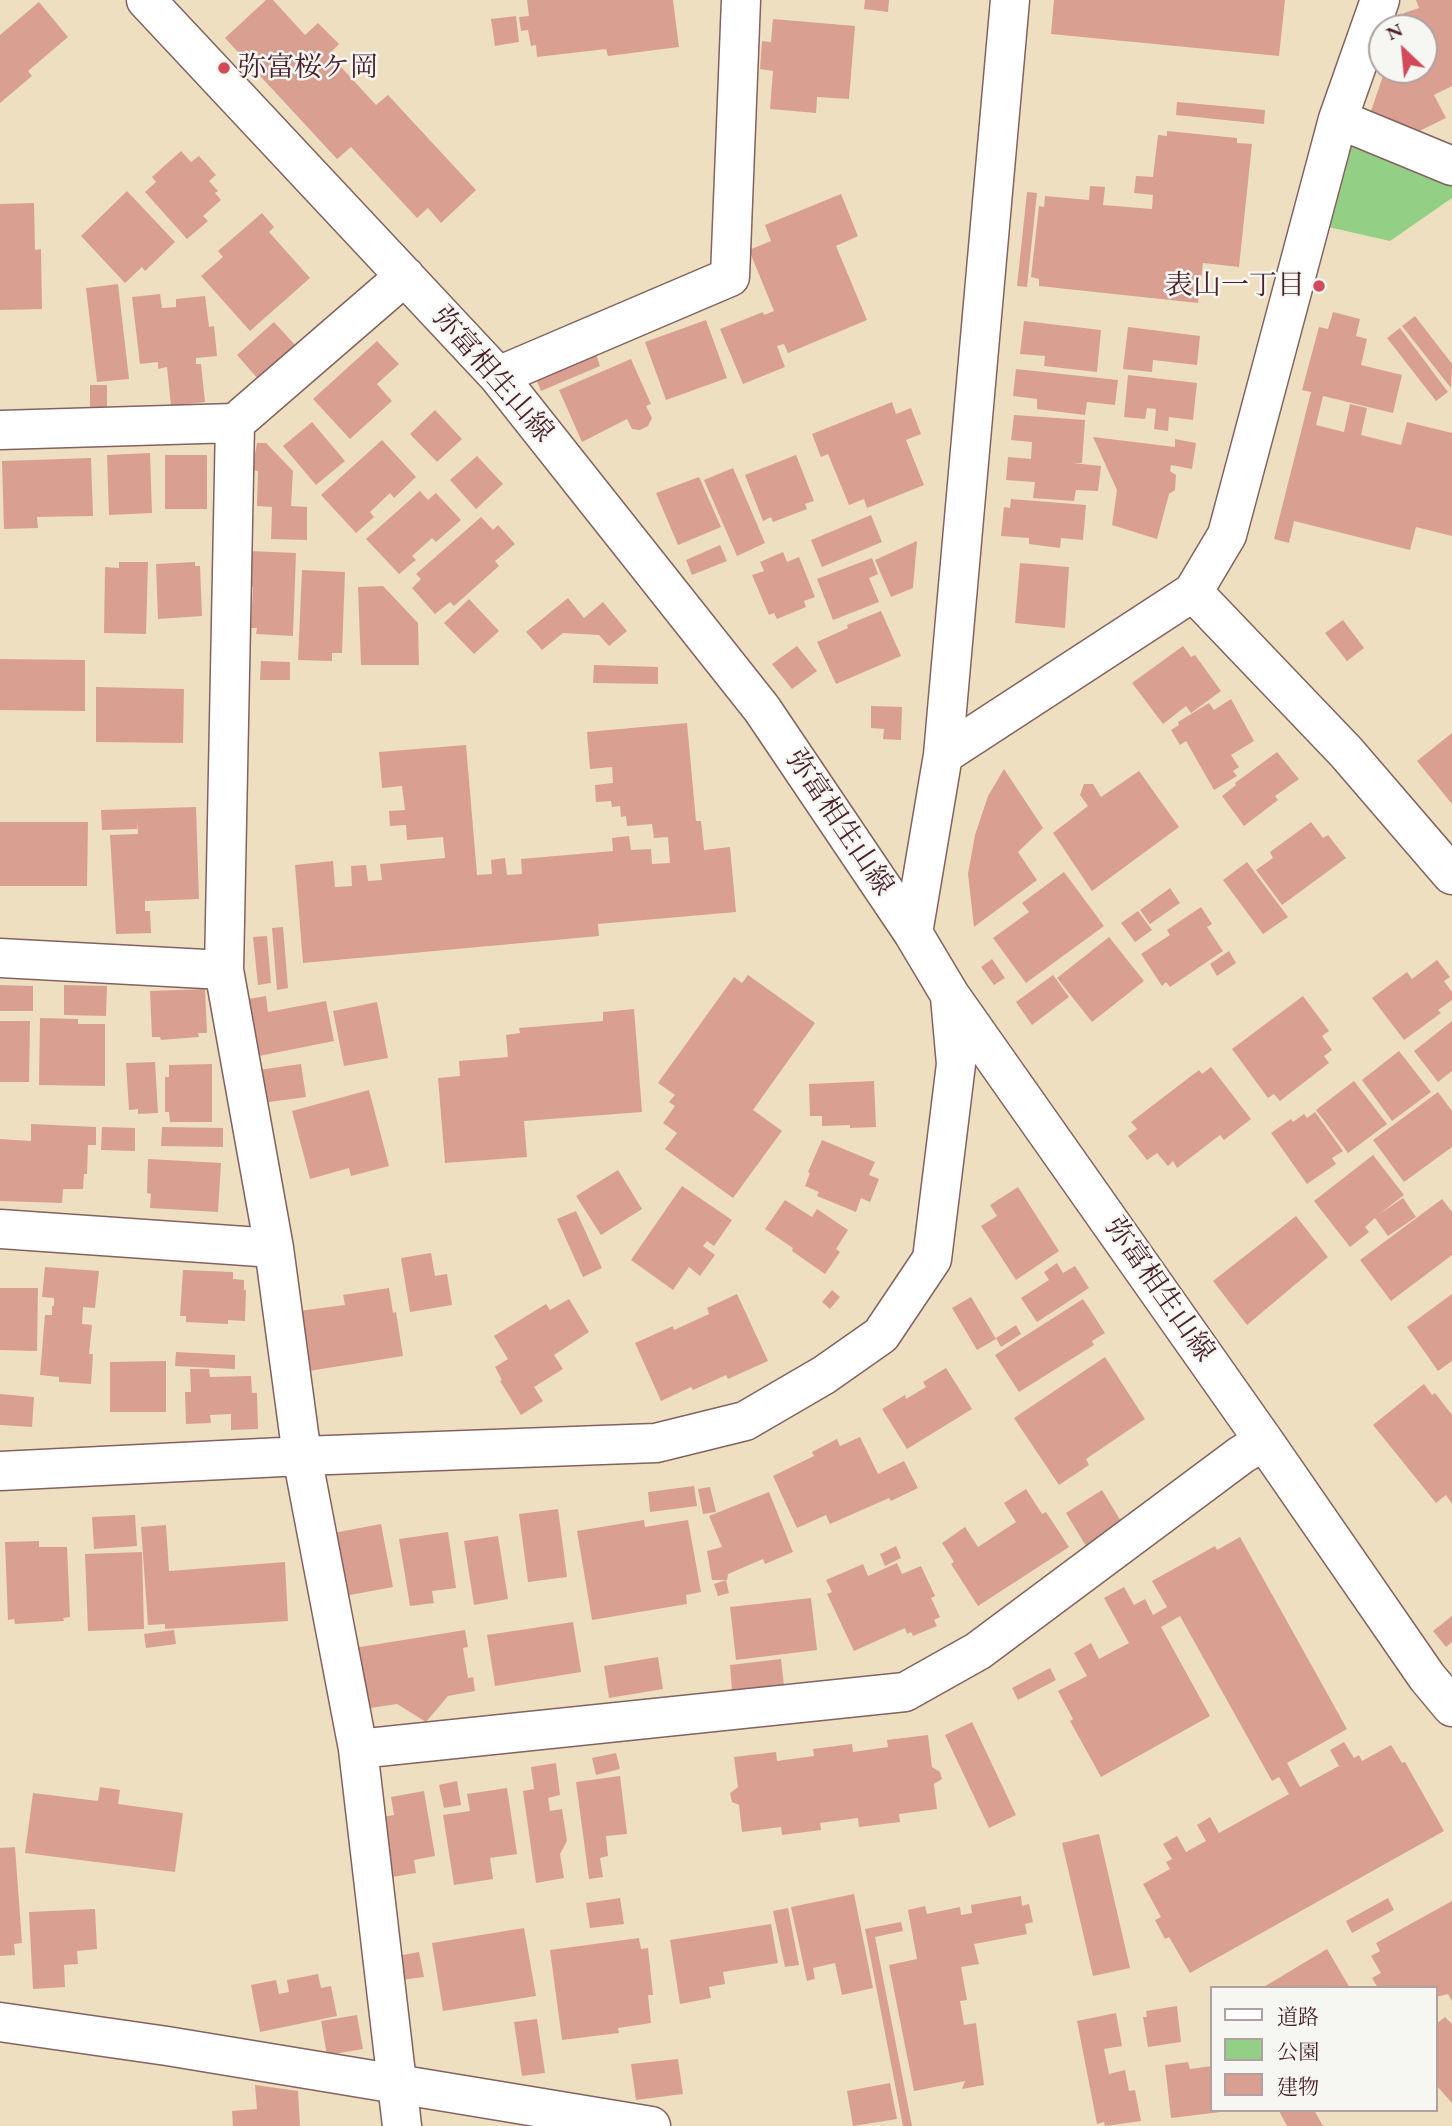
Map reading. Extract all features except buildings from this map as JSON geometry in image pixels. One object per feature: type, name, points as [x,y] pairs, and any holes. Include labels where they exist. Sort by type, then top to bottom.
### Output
[{"type":"street","name":"弥富相生山線","points":[[146,0],[498,376],[762,709],[914,933],[950,995],[1265,1441],[1427,1677],[1452,1707]]},
{"type":"street","points":[[498,376],[730,277],[741,0]]},
{"type":"street","points":[[914,933],[943,755],[1010,0]]},
{"type":"street","points":[[943,755],[1193,592],[1227,535],[1338,119],[1380,0]]},
{"type":"street","points":[[1338,119],[1452,166]]},
{"type":"street","points":[[0,430],[235,423],[405,276]]},
{"type":"street","points":[[235,423],[224,970],[274,1248],[302,1456],[358,1749],[402,2126]]},
{"type":"street","points":[[1193,592],[1346,752],[1452,875]]},
{"type":"street","points":[[0,958],[224,970]]},
{"type":"street","points":[[0,1471],[302,1456],[656,1443],[745,1421],[824,1376],[881,1335],[932,1259],[956,1064],[950,995]]},
{"type":"street","points":[[0,1228],[274,1248]]},
{"type":"street","points":[[358,1749],[905,1692],[978,1651],[1241,1455],[1265,1441]]},
{"type":"street","points":[[0,2022],[167,2046],[651,2126]]},
{"type":"green space","points":[[1348,138],[1452,181],[1452,198],[1390,241],[1324,226]]},
{"type":"place","name":"弥富桜ケ岡","points":[[224,68]]},
{"type":"place","name":"表山一丁目","points":[[1319,286]]}]
